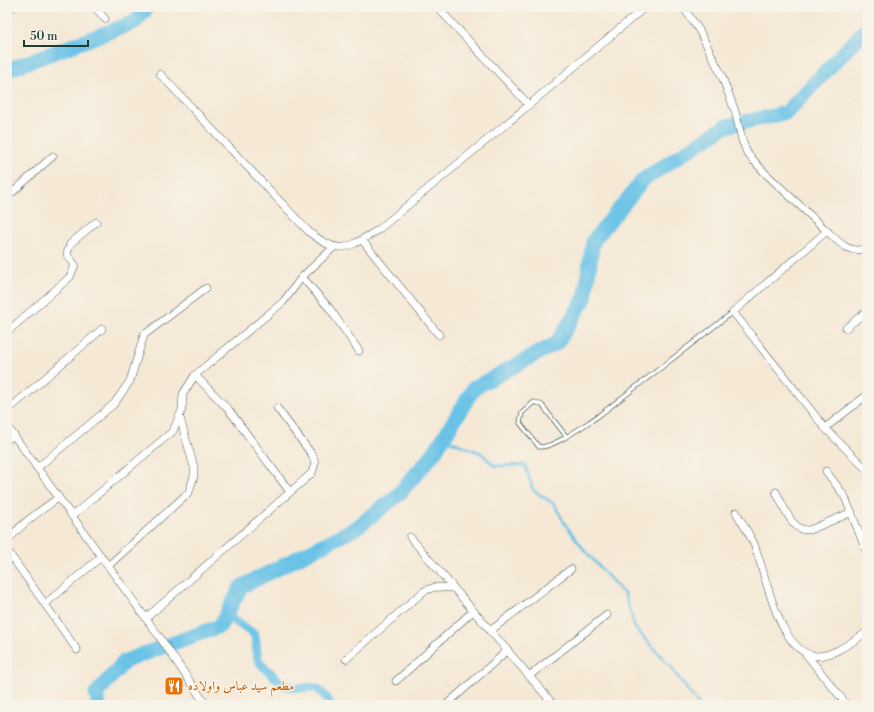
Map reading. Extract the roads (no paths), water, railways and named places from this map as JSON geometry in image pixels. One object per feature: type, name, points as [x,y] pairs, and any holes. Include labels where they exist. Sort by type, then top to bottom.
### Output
[{"type":"street","points":[[7,11],[13,7]]},
{"type":"street","points":[[95,7],[106,19]]},
{"type":"street","points":[[437,7],[529,105]]},
{"type":"street","points":[[160,74],[309,232],[325,245],[333,248],[343,248],[362,240],[378,230],[529,105],[643,7]]},
{"type":"street","points":[[683,7],[699,30],[721,74],[735,111],[740,133],[747,153],[784,191],[846,248],[859,251],[867,248]]},
{"type":"street","points":[[7,194],[13,192],[53,156]]},
{"type":"street","points":[[7,332],[70,277],[75,265],[67,254],[70,244],[96,222]]},
{"type":"street","points":[[827,231],[733,312],[825,428],[867,470]]},
{"type":"street","points":[[362,240],[439,335]]},
{"type":"street","points":[[72,516],[173,431],[180,418],[183,394],[195,375],[283,302],[302,277],[333,248]]},
{"type":"street","points":[[302,277],[330,308],[359,351]]},
{"type":"street","points":[[37,468],[114,404],[130,381],[144,335],[206,288]]},
{"type":"street","points":[[846,328],[867,311]]},
{"type":"street","points":[[7,411],[102,329]]},
{"type":"street","points":[[195,375],[229,410],[290,492]]},
{"type":"street","points":[[825,428],[867,395]]},
{"type":"street","points":[[146,618],[312,473],[315,463],[313,456],[277,408]]},
{"type":"street","points":[[108,566],[190,492],[194,476],[194,467],[180,418]]},
{"type":"street","points":[[7,426],[146,618],[206,705]]},
{"type":"street","points":[[7,440],[14,435]]},
{"type":"street","points":[[826,471],[845,497],[867,553]]},
{"type":"street","points":[[776,492],[795,526],[806,532],[852,512]]},
{"type":"street","points":[[7,545],[8,541],[15,532],[58,498]]},
{"type":"street","points":[[736,512],[753,543],[775,611],[792,641],[805,653],[847,705]]},
{"type":"street","points":[[410,537],[554,705]]},
{"type":"street","points":[[7,550],[77,650]]},
{"type":"street","points":[[46,604],[101,557]]},
{"type":"street","points":[[490,631],[571,569]]},
{"type":"street","points":[[346,659],[424,591],[434,586],[453,588]]},
{"type":"street","points":[[396,681],[473,611]]},
{"type":"street","points":[[529,676],[607,615]]},
{"type":"street","points":[[805,653],[817,656],[828,654],[867,632]]},
{"type":"street","points":[[446,705],[508,650]]},
{"type":"lane","points":[[566,436],[542,405],[534,402],[522,413],[520,423],[539,447],[544,447],[566,436],[597,417],[733,312]]},
{"type":"waterway","points":[[7,70],[135,22],[148,7]]},
{"type":"waterway","points":[[99,705],[96,694],[125,661],[220,626],[241,587],[356,528],[398,495],[434,453],[474,388],[557,343],[585,298],[593,241],[644,179],[726,126],[786,113],[867,28]]},
{"type":"waterway","points":[[443,438],[481,453],[495,466],[525,465],[533,490],[554,504],[565,524],[585,551],[625,595],[635,628],[670,666],[699,705]]},
{"type":"waterway","points":[[226,615],[254,634],[259,661],[277,679],[284,685],[295,688],[315,688],[325,696],[331,705]]},
{"type":"place","name":"مطعم سيد عباس واولاده","points":[[174,686]]}]
